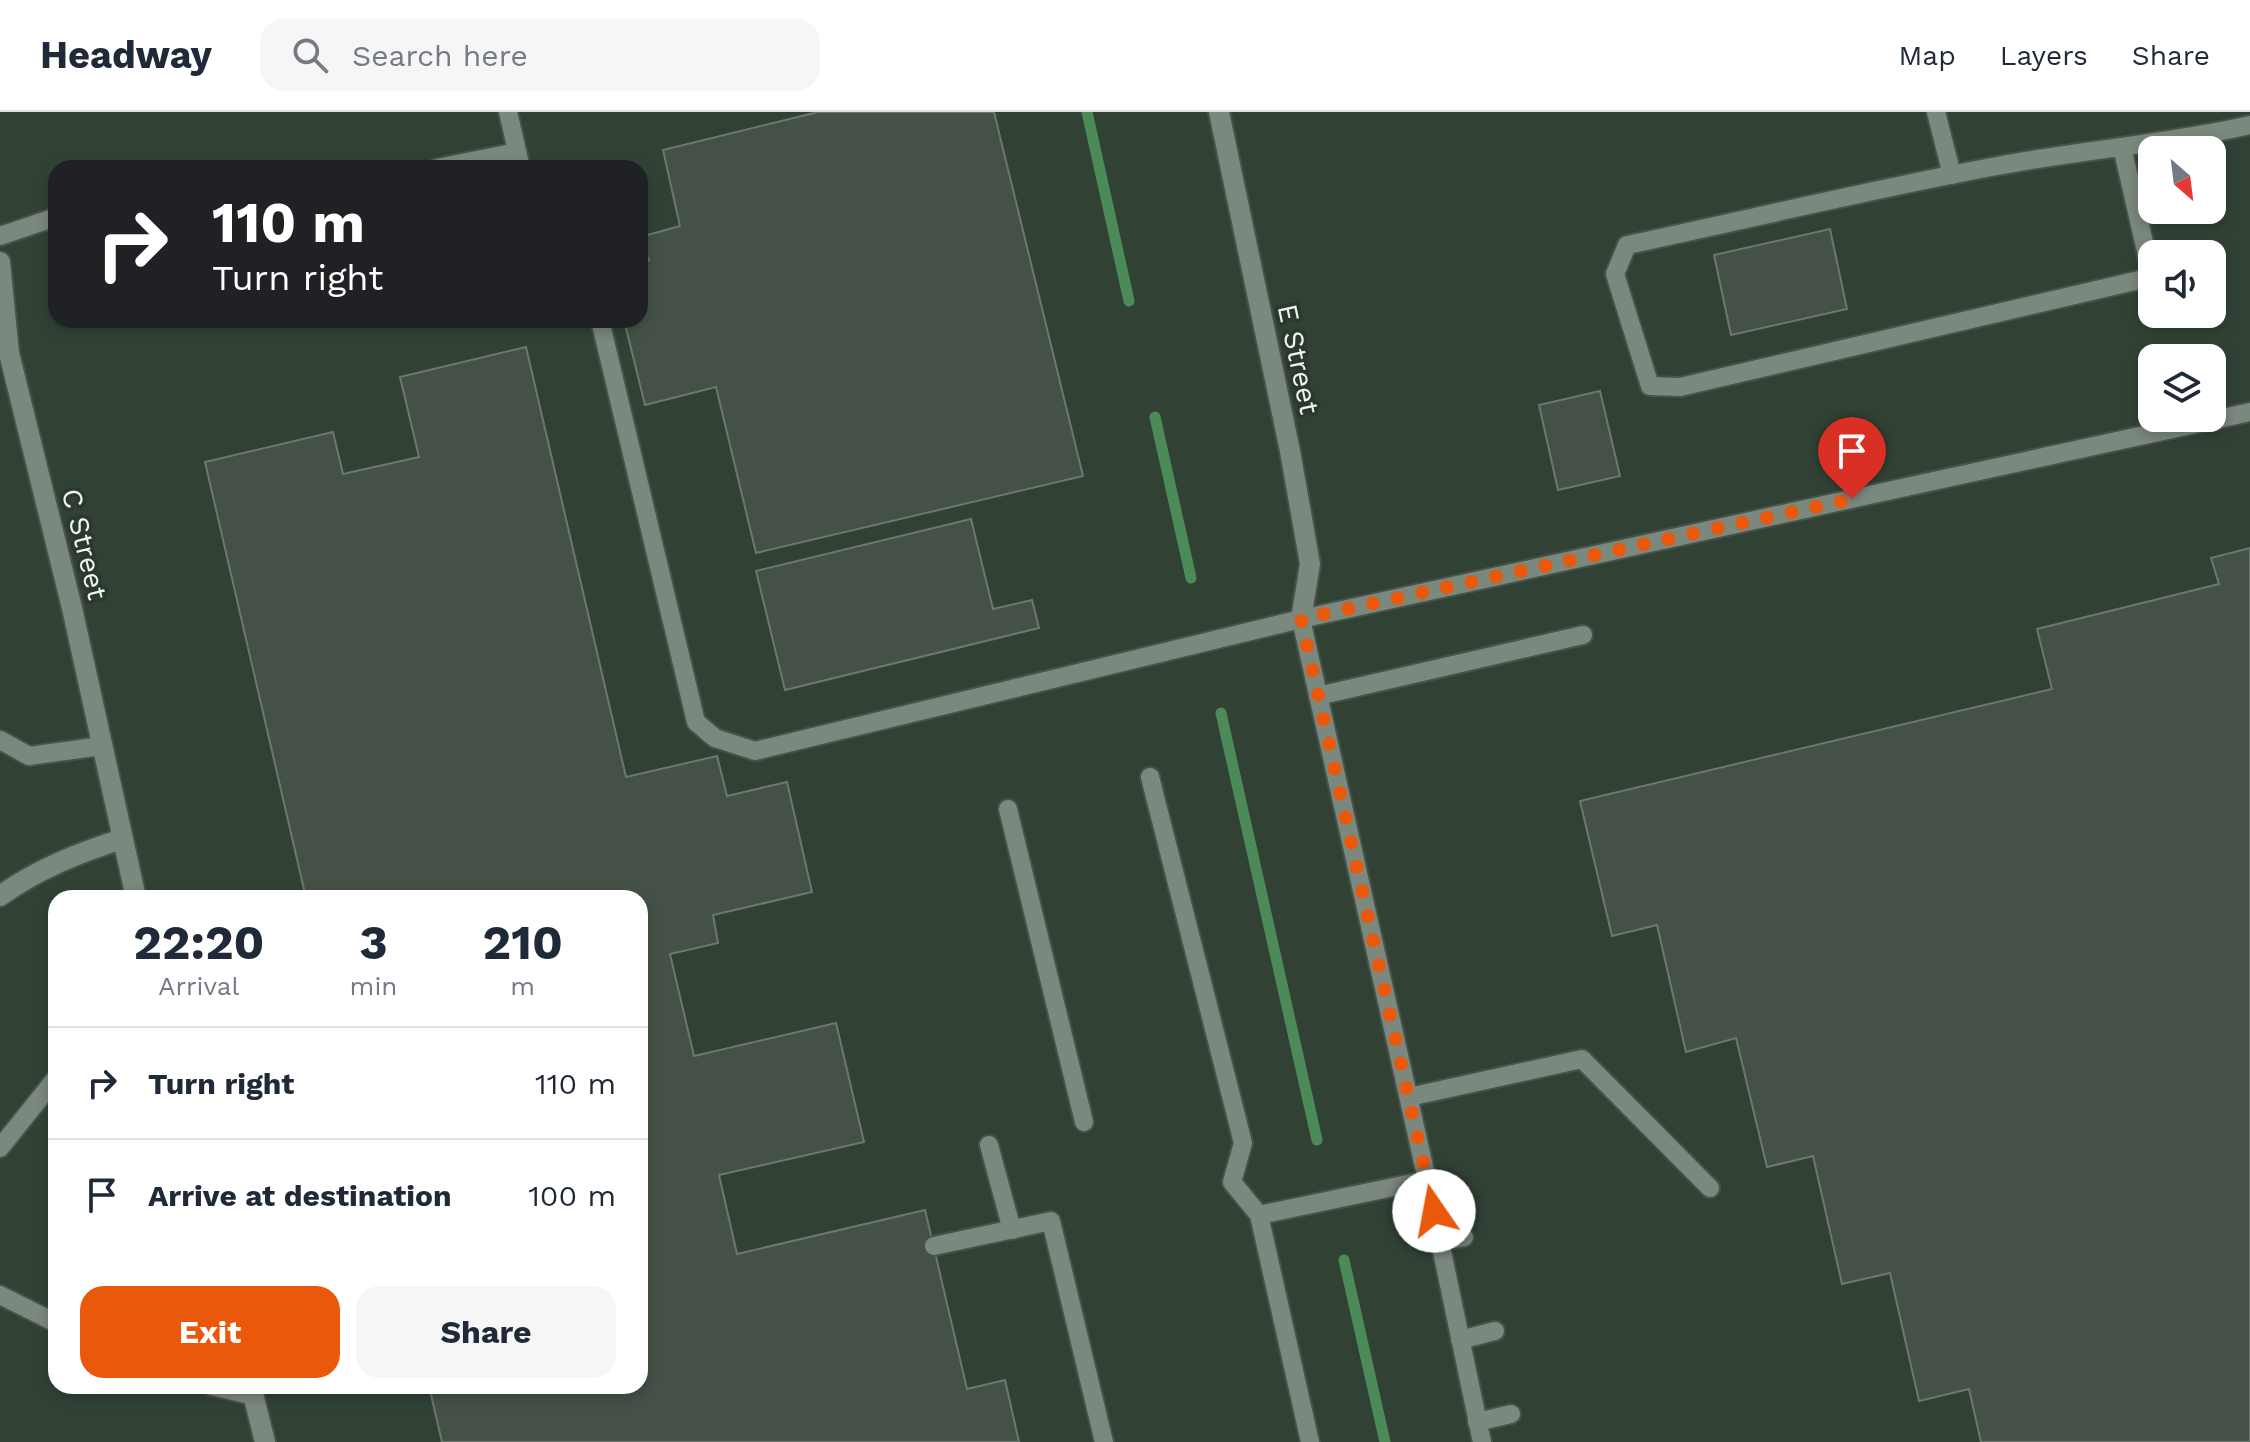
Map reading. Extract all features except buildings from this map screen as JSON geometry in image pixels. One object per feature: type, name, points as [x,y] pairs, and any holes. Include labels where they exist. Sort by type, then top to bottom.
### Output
[{"type":"street","name":"E Street","points":[[1219,112],[1290,451],[1310,564],[1301,619]]},
{"type":"street","name":"C Street","points":[[0,262],[9,353],[72,608],[134,890]]},
{"type":"street","points":[[0,896],[26,877],[77,853],[122,839]]},
{"type":"street","points":[[254,1394],[265,1442]]},
{"type":"lane","points":[[508,112],[519,160]]},
{"type":"lane","points":[[1936,112],[1952,175]]},
{"type":"lane","points":[[2122,147],[2152,277],[1680,387],[1650,386],[1615,274],[1627,245],[1998,165],[2122,147],[2199,136],[2250,125]]},
{"type":"lane","points":[[0,236],[48,220]]},
{"type":"lane","points":[[602,328],[696,722],[715,738],[755,751],[1301,619],[2250,412]]},
{"type":"lane","points":[[1301,619],[1409,1097],[1482,1442]]},
{"type":"lane","points":[[1318,696],[1583,635]]},
{"type":"lane","points":[[0,740],[29,756],[102,746]]},
{"type":"lane","points":[[1150,777],[1243,1143],[1232,1182],[1259,1215],[1310,1442]]},
{"type":"lane","points":[[1008,809],[1084,1122]]},
{"type":"lane","points":[[1409,1097],[1582,1059],[1710,1188]]},
{"type":"lane","points":[[0,1148],[48,1088]]},
{"type":"lane","points":[[989,1145],[1012,1230]]},
{"type":"lane","points":[[1259,1215],[1427,1180]]},
{"type":"lane","points":[[934,1246],[1051,1221],[1104,1442]]},
{"type":"lane","points":[[1440,1242],[1464,1237]]},
{"type":"lane","points":[[0,1295],[48,1319]]},
{"type":"lane","points":[[1460,1340],[1495,1331]]},
{"type":"lane","points":[[1477,1422],[1511,1414]]},
{"type":"shaded area","points":[[0,112],[2250,112],[2250,1442],[0,1442]]},
{"type":"waterway","points":[[1087,112],[1129,301]]},
{"type":"waterway","points":[[1155,417],[1191,578]]},
{"type":"waterway","points":[[1221,713],[1317,1140]]},
{"type":"waterway","points":[[1344,1260],[1385,1442]]},
{"type":"route","points":[[1434,1211],[1301,619],[1852,499]]}]
